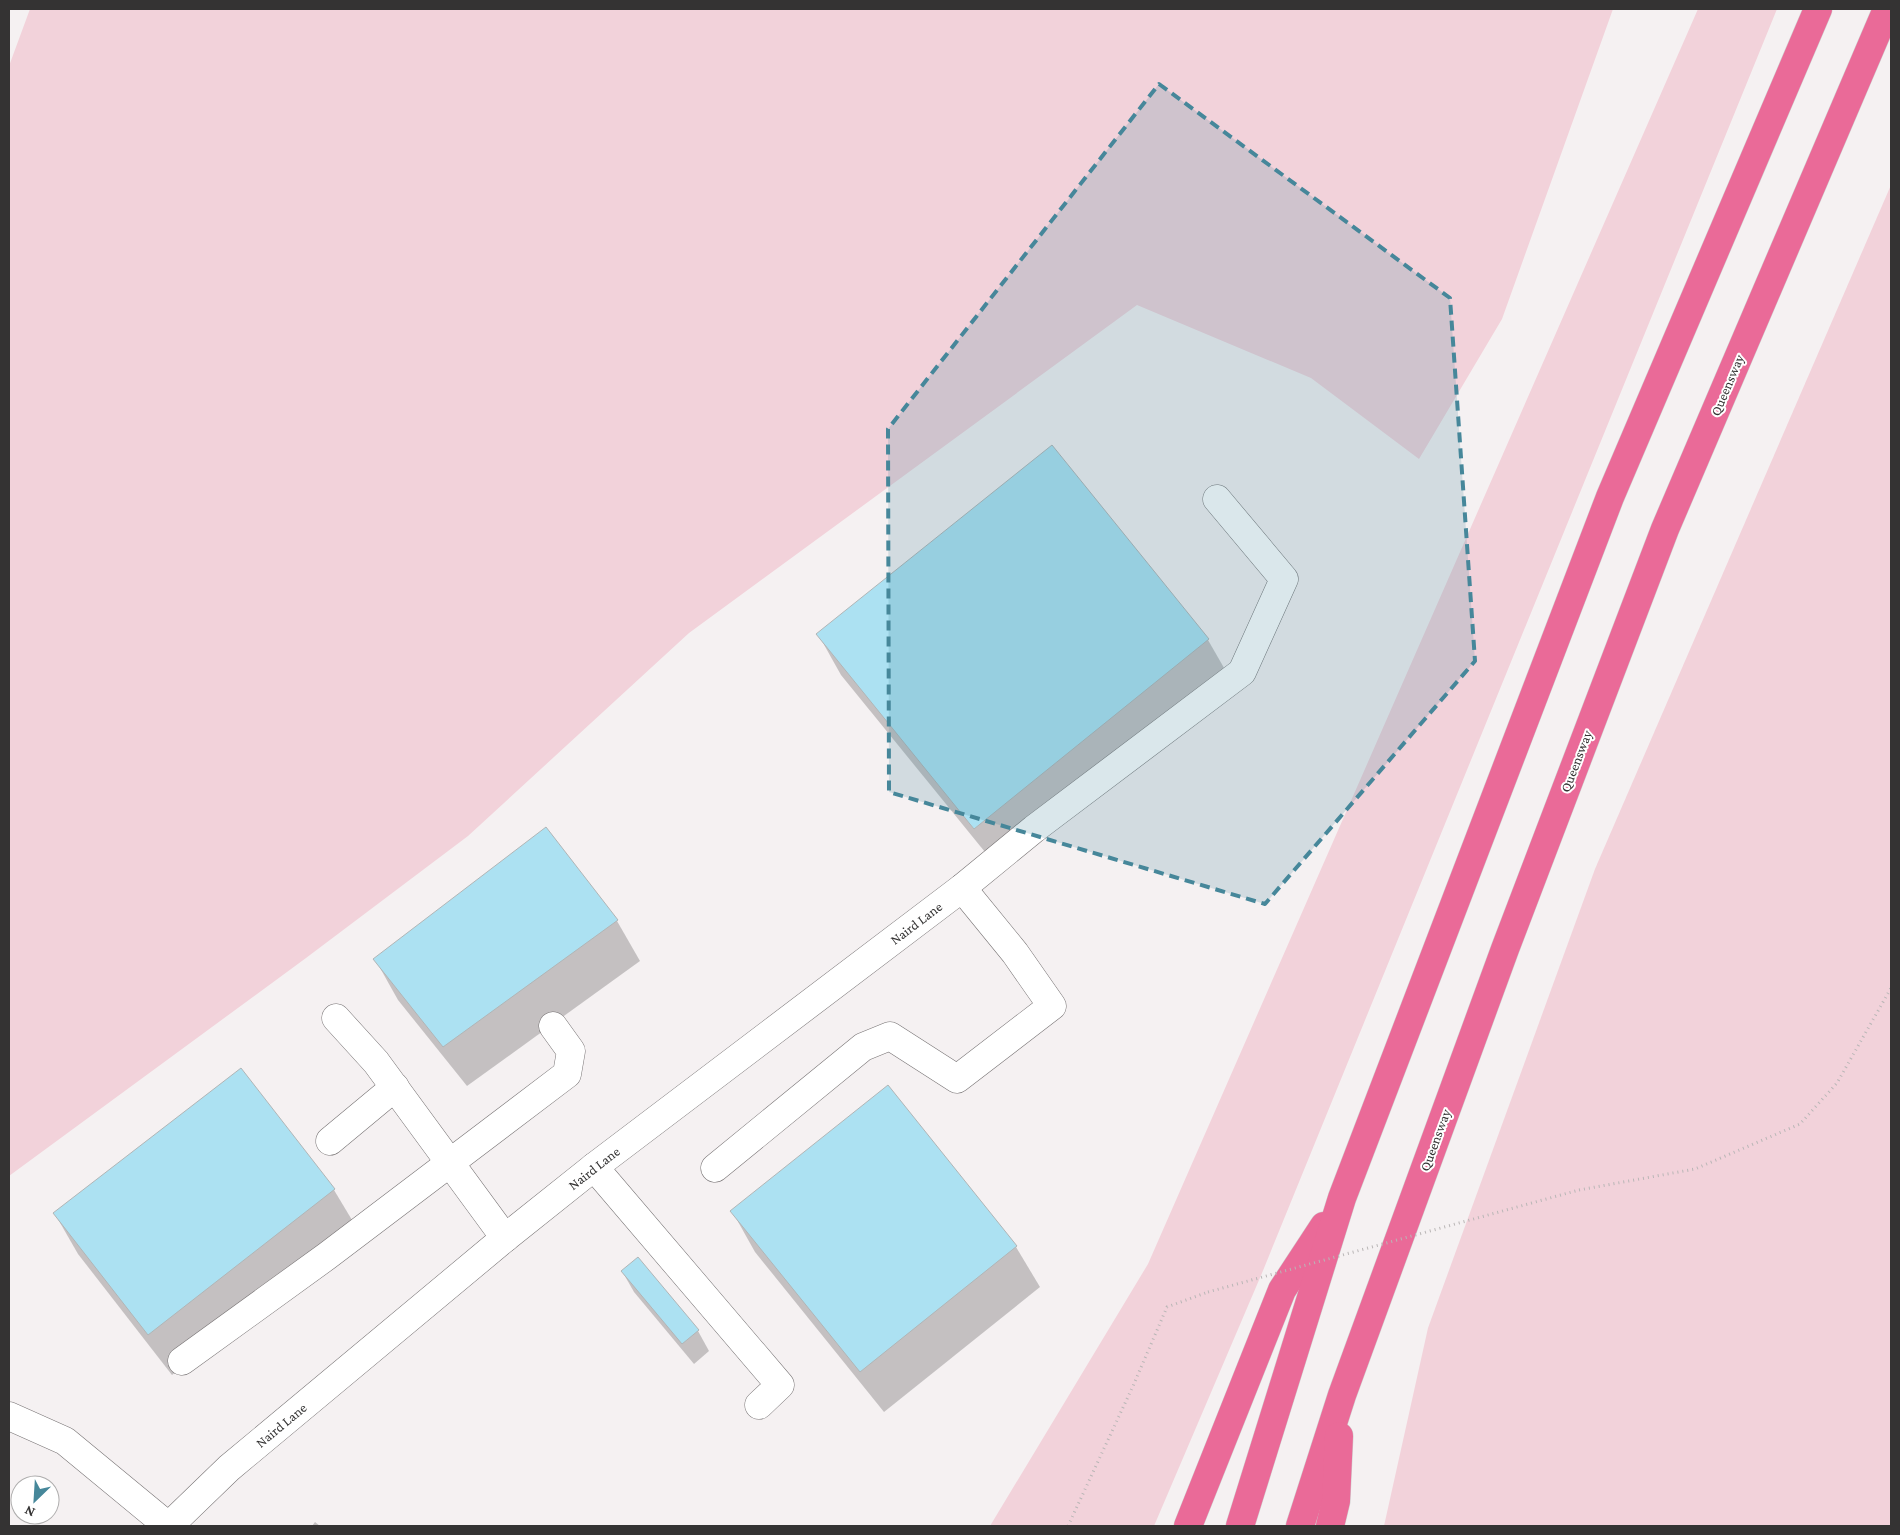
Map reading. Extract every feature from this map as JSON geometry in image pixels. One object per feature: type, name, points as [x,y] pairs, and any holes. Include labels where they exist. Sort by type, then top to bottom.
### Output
[{"type":"highway","points":[[1240,1526],[1342,1198],[1610,497],[1818,9]]},
{"type":"highway","name":"Queensway","points":[[1300,1526],[1342,1395],[1504,949],[1665,529],[1887,9]]},
{"type":"highway","points":[[1188,1526],[1282,1290],[1342,1198]]},
{"type":"highway","points":[[1330,1526],[1336,1501],[1342,1395]]},
{"type":"street","name":"Naird Lane","points":[[9,1416],[66,1441],[168,1526],[229,1468],[505,1238],[594,1167],[962,888],[1034,829],[1242,672],[1284,579],[1217,498]]},
{"type":"street","points":[[715,1168],[863,1047],[890,1036],[957,1080],[1052,1006],[1015,954],[962,888]]},
{"type":"street","points":[[336,1018],[376,1062],[505,1238]]},
{"type":"street","points":[[182,1361],[327,1256],[567,1074],[571,1051],[552,1026]]},
{"type":"street","points":[[330,1141],[395,1087]]},
{"type":"street","points":[[594,1167],[780,1385],[759,1405]]},
{"type":"path","points":[[1068,1526],[1133,1386],[1167,1307],[1208,1292],[1579,1190],[1695,1169],[1800,1124],[1837,1083],[1891,988]]},
{"type":"highlighted area","points":[[1159,84],[1450,298],[1475,661],[1265,904],[889,792],[888,429]]},
{"type":"shaded area","points":[[30,9],[1613,9],[1502,319],[1419,459],[1311,378],[1137,305],[689,633],[468,836],[306,958],[9,1176],[9,66]]},
{"type":"shaded area","points":[[1698,9],[1777,9],[1262,1273],[1154,1526],[990,1526],[1148,1264]]},
{"type":"shaded area","points":[[1891,185],[1891,1526],[1384,1526],[1428,1328],[1595,869]]},
{"type":"building","points":[[1052,445],[1209,639],[974,829],[816,634]]},
{"type":"building","points":[[546,827],[618,920],[443,1047],[373,959]]},
{"type":"building","points":[[241,1068],[335,1189],[148,1335],[53,1213]]},
{"type":"building","points":[[888,1085],[1017,1246],[860,1372],[730,1211]]},
{"type":"building","points":[[638,1257],[699,1330],[682,1344],[621,1271]]}]
